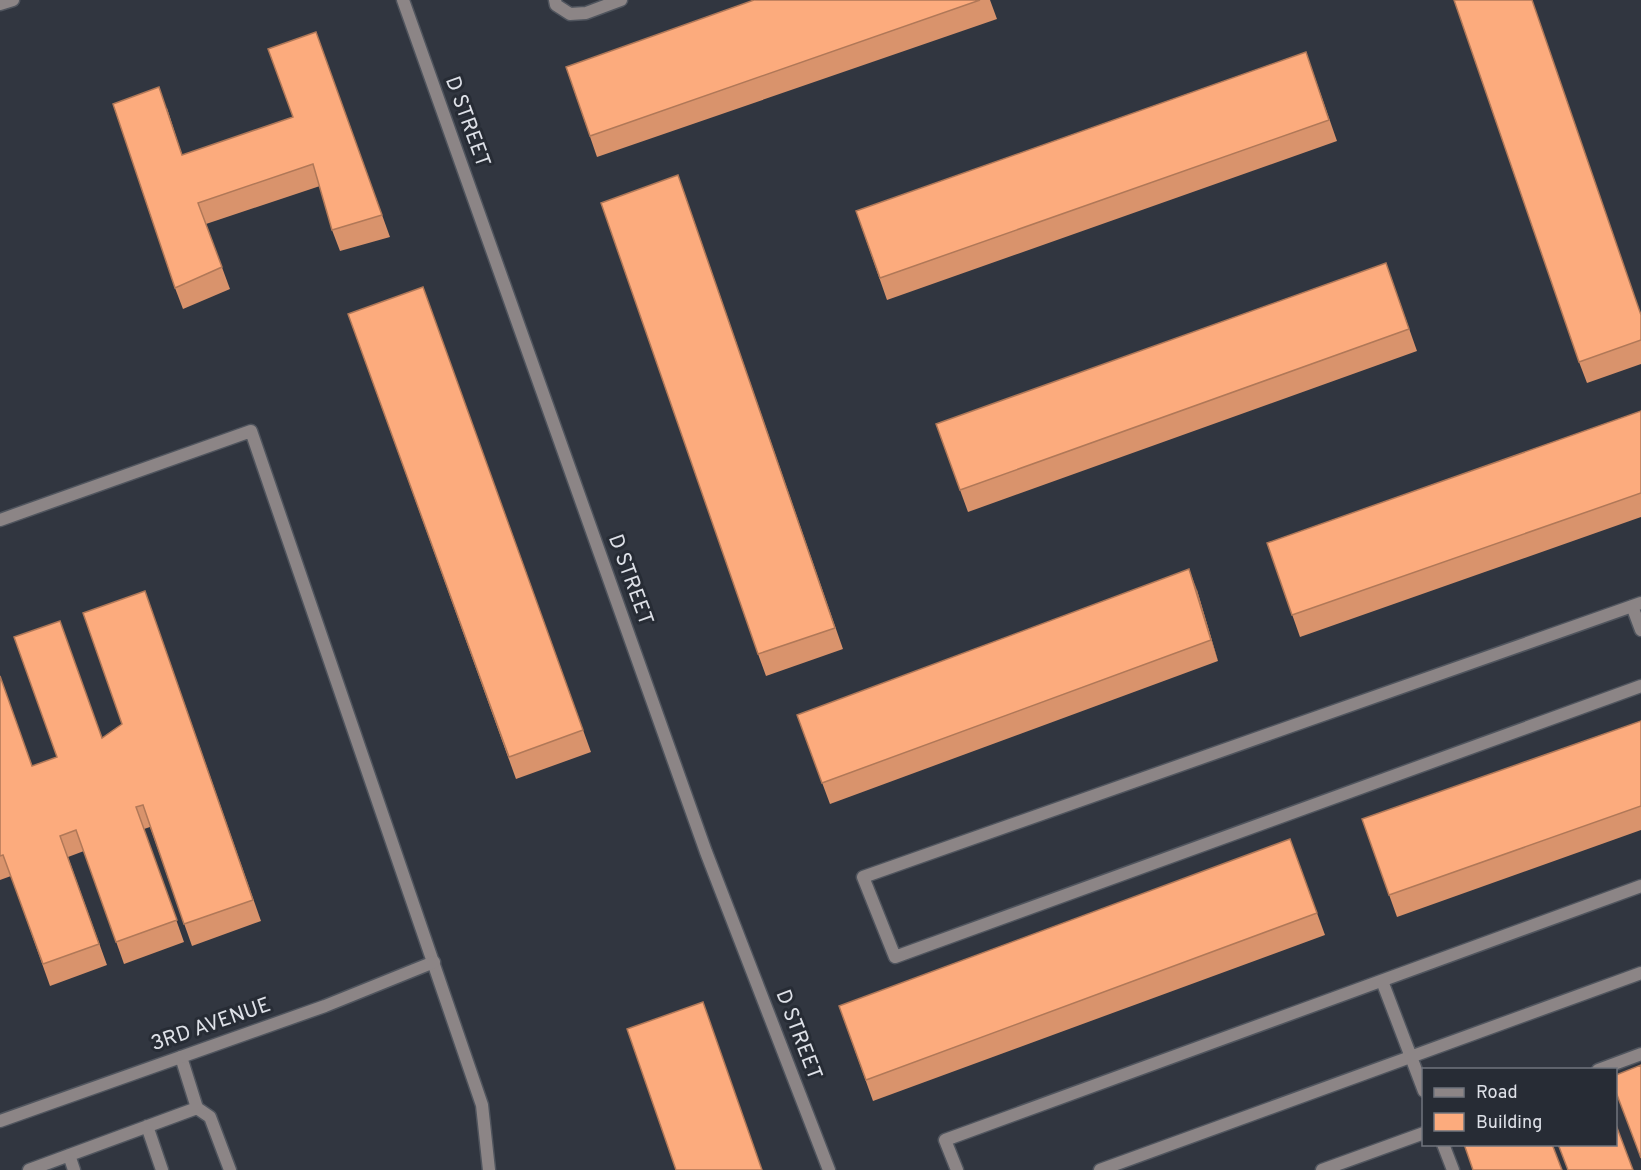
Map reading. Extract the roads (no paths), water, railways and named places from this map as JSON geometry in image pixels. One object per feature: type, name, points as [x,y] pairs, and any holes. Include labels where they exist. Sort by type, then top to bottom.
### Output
[{"type":"street","points":[[0,4],[13,0]]},
{"type":"street","name":"D STREET","points":[[403,0],[706,852],[829,1170]]},
{"type":"street","points":[[555,0],[556,5],[570,14],[586,14],[621,0]]},
{"type":"street","points":[[0,520],[251,431],[482,1105],[489,1170]]},
{"type":"street","points":[[1641,630],[1636,604],[863,877],[895,957],[1641,686]]},
{"type":"street","points":[[957,1170],[945,1140],[1641,886]]},
{"type":"street","name":"3RD AVENUE","points":[[0,1120],[325,1006],[434,962]]},
{"type":"street","points":[[1100,1170],[1641,973]]},
{"type":"street","points":[[1382,981],[1422,1086]]},
{"type":"street","points":[[1603,1068],[1641,1054]]},
{"type":"street","points":[[181,1057],[196,1108],[210,1118],[230,1170]]},
{"type":"street","points":[[28,1170],[196,1108]]},
{"type":"street","points":[[147,1126],[162,1170]]},
{"type":"street","points":[[1322,1170],[1422,1134]]},
{"type":"street","points":[[1444,1146],[1453,1170]]},
{"type":"street","points":[[69,1155],[74,1170]]}]
